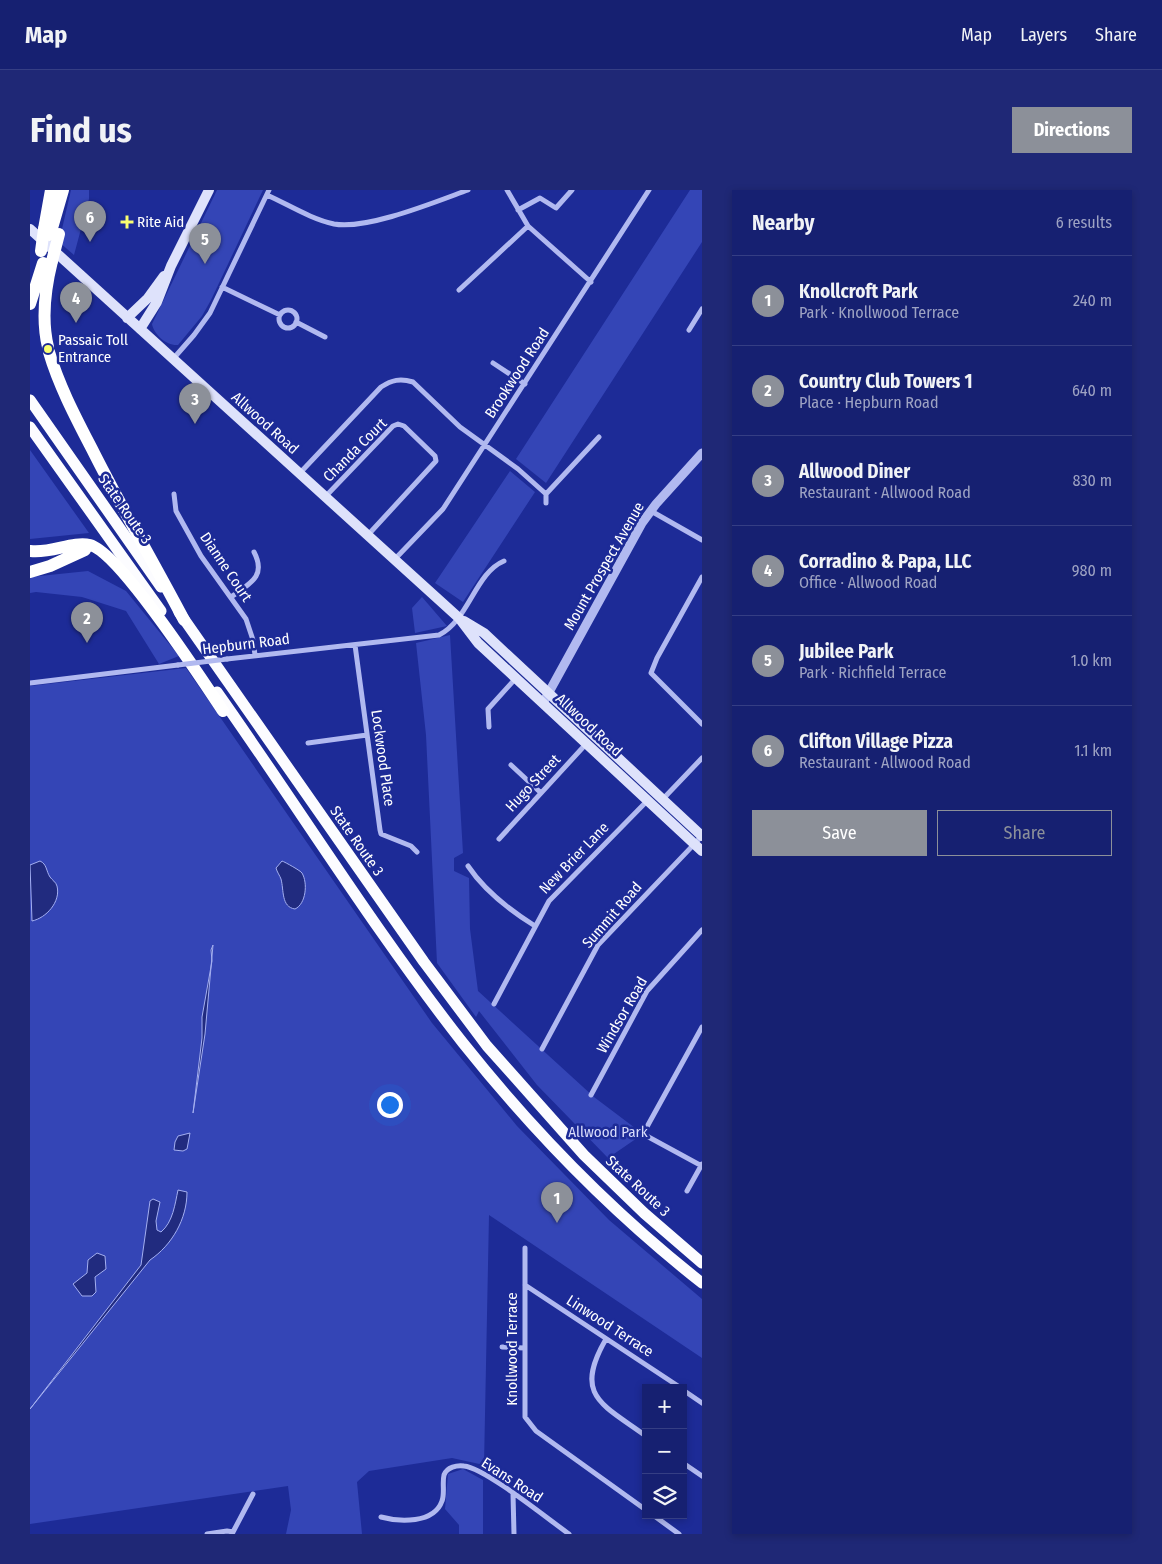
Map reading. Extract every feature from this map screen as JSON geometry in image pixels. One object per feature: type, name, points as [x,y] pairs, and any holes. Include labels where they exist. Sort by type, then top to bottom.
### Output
[{"type":"highway","points":[[51,190],[51,232]]},
{"type":"highway","points":[[30,304],[46,256],[63,190]]},
{"type":"highway","points":[[51,232],[68,190]]},
{"type":"highway","points":[[30,295],[46,256]]},
{"type":"highway","points":[[46,256],[47,280],[44,318],[48,349],[56,374],[84,434],[184,620]]},
{"type":"highway","name":"State Route 3","points":[[30,400],[428,968],[482,1041],[527,1094],[584,1155],[644,1213],[702,1263]]},
{"type":"highway","name":"State Route 3","points":[[30,427],[437,1008],[507,1095],[603,1196],[702,1283]]},
{"type":"highway","points":[[30,551],[55,551],[86,544],[95,546],[103,553],[145,600],[276,787],[324,846]]},
{"type":"highway","points":[[30,572],[50,566],[82,550],[94,549],[103,553]]},
{"type":"main road","points":[[140,329],[157,302],[170,269],[208,190]]},
{"type":"main road","name":"Allwood Road","points":[[30,229],[393,560],[459,618],[484,632],[663,799],[700,842]]},
{"type":"main road","points":[[127,318],[148,298],[170,269]]},
{"type":"main road","name":"Allwood Road","points":[[459,618],[478,644],[651,804],[700,842]]},
{"type":"street","points":[[172,359],[200,327],[222,287],[268,192],[317,219],[346,225],[376,221],[468,190]]},
{"type":"street","points":[[507,190],[528,226],[591,282]]},
{"type":"street","points":[[518,210],[540,198],[556,208],[572,190]]},
{"type":"street","name":"Brookwood Road","points":[[393,560],[437,517],[649,190]]},
{"type":"street","points":[[460,290],[528,226]]},
{"type":"street","points":[[222,287],[280,315]]},
{"type":"street","points":[[689,330],[702,309]]},
{"type":"street","points":[[284,311],[293,312],[296,316],[296,322],[292,327],[284,327],[280,323],[280,315],[284,311]]},
{"type":"street","points":[[296,322],[325,337]]},
{"type":"street","points":[[493,362],[525,384]]},
{"type":"street","points":[[299,474],[381,386],[394,380],[412,382],[460,427],[524,474],[546,494]]},
{"type":"street","name":"Chanda Court","points":[[324,498],[393,426],[398,424],[404,426],[434,456],[436,461],[367,536]]},
{"type":"street","points":[[546,503],[546,494],[599,438]]},
{"type":"street","name":"Mount Prospect Avenue","points":[[542,703],[651,510],[702,453]]},
{"type":"street","name":"Dianne Court","points":[[174,494],[176,511],[201,556],[250,626],[255,655]]},
{"type":"street","points":[[651,510],[702,540]]},
{"type":"street","points":[[231,598],[251,582],[258,573],[259,562],[254,552]]},
{"type":"street","name":"Hepburn Road","points":[[30,683],[255,655],[439,635],[451,628],[459,618],[492,568],[504,561]]},
{"type":"street","points":[[702,577],[654,663],[651,673],[702,724]]},
{"type":"street","name":"Lockwood Place","points":[[355,644],[381,834],[411,846],[417,852]]},
{"type":"street","points":[[489,727],[488,709],[516,678]]},
{"type":"street","points":[[308,743],[367,735]]},
{"type":"street","name":"Hugo Street","points":[[498,839],[586,744]]},
{"type":"street","points":[[651,804],[663,799],[702,758]]},
{"type":"street","points":[[511,765],[541,793]]},
{"type":"street","name":"New Brier Lane","points":[[494,1004],[549,901],[651,804],[655,792]]},
{"type":"street","name":"Summit Road","points":[[542,1049],[598,945],[700,842]]},
{"type":"street","points":[[468,866],[496,896],[534,926]]},
{"type":"street","name":"Windsor Road","points":[[591,1095],[647,991],[702,930]]},
{"type":"street","points":[[687,1191],[702,1165],[643,1134],[702,1027]]},
{"type":"street","name":"Knollwood Terrace","points":[[525,1248],[524,1412],[528,1422],[642,1507]]},
{"type":"street","name":"Linwood Terrace","points":[[525,1285],[674,1384]]},
{"type":"street","points":[[606,1339],[592,1367],[592,1381],[596,1396],[605,1406],[642,1433]]},
{"type":"street","points":[[502,1347],[524,1348]]},
{"type":"street","name":"Linwood Terrace","points":[[687,1392],[702,1403]]},
{"type":"street","name":"Evans Road","points":[[381,1517],[402,1521],[430,1514],[443,1499],[444,1475],[450,1468],[456,1466],[468,1467],[482,1472],[569,1534]]},
{"type":"street","points":[[687,1466],[702,1476]]},
{"type":"street","points":[[207,1534],[228,1530],[234,1533],[253,1494]]},
{"type":"street","points":[[513,1494],[514,1534]]},
{"type":"street","points":[[658,1519],[679,1534]]},
{"type":"green space","points":[[71,190],[89,190],[89,199],[74,255],[59,242]]},
{"type":"green space","points":[[217,190],[263,190],[202,316],[178,345],[170,344],[158,336],[152,324]]},
{"type":"green space","points":[[690,190],[702,190],[702,242],[546,483],[516,459]]},
{"type":"green space","points":[[30,450],[89,533],[30,539]]},
{"type":"green space","points":[[510,471],[535,492],[463,602],[435,583]]},
{"type":"green space","points":[[88,571],[126,591],[179,656],[159,664],[126,611],[82,597],[30,593],[30,577]]},
{"type":"green space","points":[[422,597],[447,626],[415,633],[412,608]]},
{"type":"green space","name":"Allwood Park","points":[[450,635],[463,853],[454,858],[454,871],[469,878],[470,929],[478,991],[594,1097],[643,1134],[608,1158],[537,1085],[479,1011],[476,1017],[437,963],[426,735],[416,643]]},
{"type":"green space","points":[[186,668],[432,1023],[517,1126],[609,1220],[702,1299],[702,1358],[489,1215],[484,1465],[452,1458],[369,1471],[357,1482],[362,1534],[286,1534],[291,1510],[288,1486],[30,1524],[30,686]]},
{"type":"green space","points":[[463,1469],[483,1480],[483,1534],[459,1534],[459,1525],[445,1509],[448,1474]]},
{"type":"shaded area","points":[[40,861],[44,864],[58,892],[55,903],[47,913],[32,921],[30,865]]},
{"type":"shaded area","points":[[282,861],[301,872],[304,877],[304,898],[302,903],[295,909],[285,902],[281,879],[276,868]]},
{"type":"shaded area","points":[[211,966],[205,1034],[193,1113],[202,1038],[202,1017]]},
{"type":"shaded area","points":[[190,1133],[187,1149],[183,1151],[174,1150],[178,1136]]},
{"type":"shaded area","points":[[178,1190],[187,1192],[186,1202],[181,1221],[171,1239],[150,1260],[30,1409],[141,1265],[150,1201],[153,1199],[160,1202],[156,1221],[157,1230],[161,1232],[171,1218]]},
{"type":"shaded area","points":[[97,1253],[105,1256],[106,1269],[95,1277],[96,1292],[92,1296],[82,1296],[73,1284],[87,1273],[88,1260]]},
{"type":"place","name":"Rite Aid","points":[[127,222]]},
{"type":"place","name":"Clifton Village Pizza","points":[[90,242]]},
{"type":"place","name":"Jubilee Park","points":[[205,264]]},
{"type":"place","name":"Corradino & Papa, LLC","points":[[76,323]]},
{"type":"place","name":"Passaic Toll Entrance","points":[[48,349]]},
{"type":"place","name":"Allwood Diner","points":[[195,424]]},
{"type":"place","name":"Country Club Towers 1","points":[[87,643]]},
{"type":"place","name":"Knollcroft Park","points":[[557,1223]]}]
